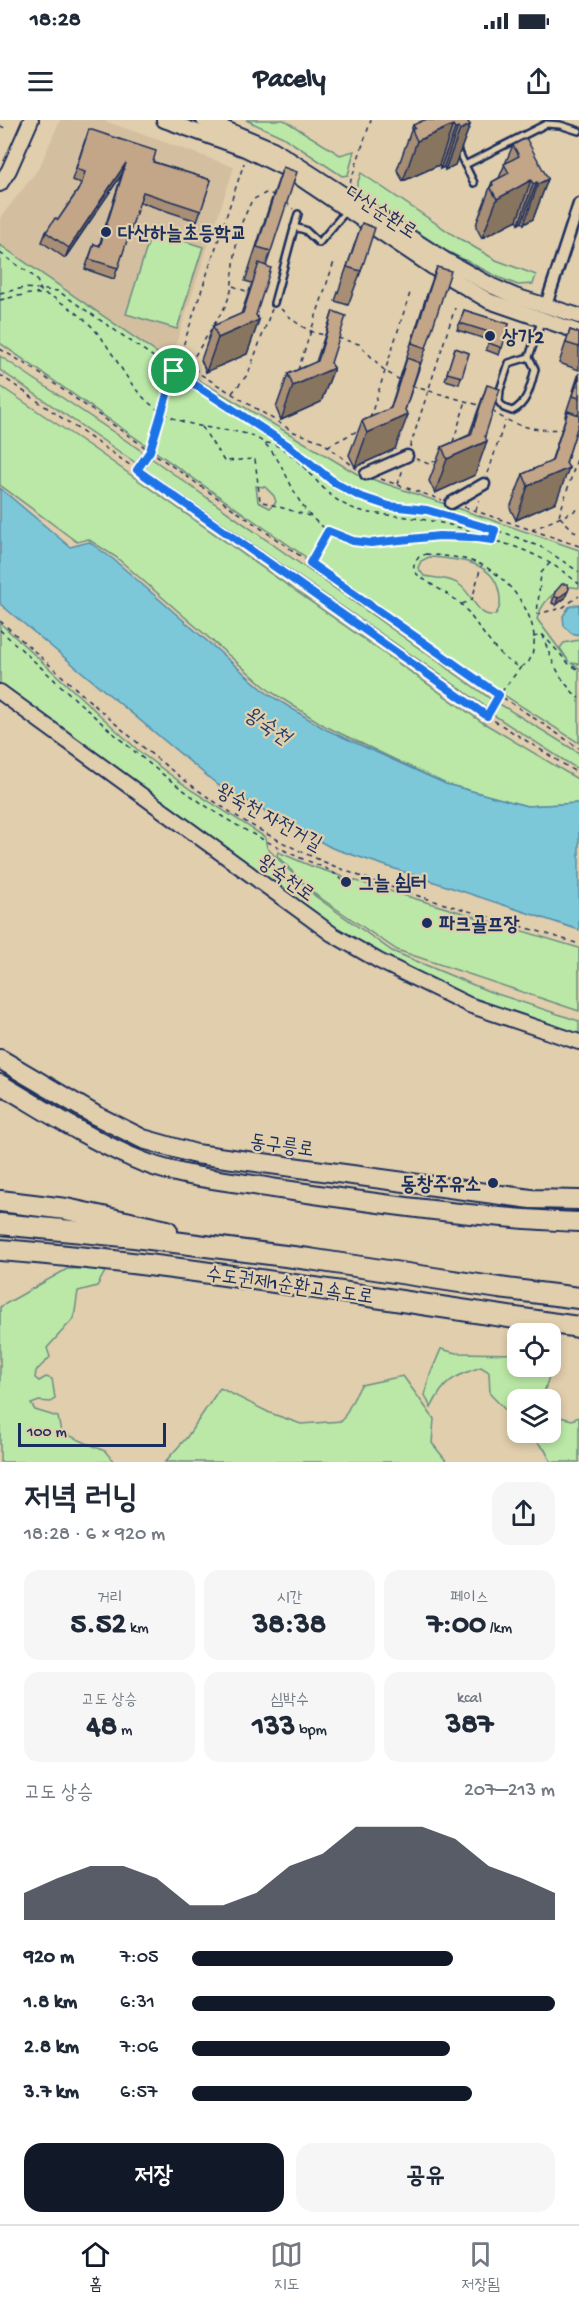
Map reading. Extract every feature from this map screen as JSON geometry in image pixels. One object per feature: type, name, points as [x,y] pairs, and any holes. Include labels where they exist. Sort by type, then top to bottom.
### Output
[{"type":"highway","points":[[0,1201],[66,1209],[124,1220],[234,1249]]},
{"type":"highway","name":"수도권제1순환고속도로","points":[[0,1224],[234,1249],[579,1298]]},
{"type":"highway","name":"수도권제1순환고속도로","points":[[0,1250],[223,1274],[456,1311],[579,1327]]},
{"type":"main road","name":"동구릉로","points":[[0,1059],[95,1115],[143,1139],[196,1154],[531,1199],[579,1200]]},
{"type":"main road","points":[[0,1084],[132,1158],[186,1174],[323,1195],[528,1220],[579,1222]]},
{"type":"street","points":[[0,184],[9,170],[31,120]]},
{"type":"street","name":"다산순환로","points":[[164,120],[216,137],[262,156],[288,170],[346,211],[489,301],[579,332]]},
{"type":"street","name":"다산순환로","points":[[204,120],[249,137],[293,160],[467,273],[514,296],[579,316]]},
{"type":"street","points":[[546,305],[573,239],[579,204]]},
{"type":"street","points":[[366,474],[407,456]]},
{"type":"street","points":[[451,503],[484,484]]},
{"type":"street","name":"왕숙천로","points":[[0,692],[332,934],[379,961],[468,1005],[579,1042]]},
{"type":"lane","points":[[465,165],[546,124],[559,123],[579,131]]},
{"type":"lane","points":[[451,138],[474,183]]},
{"type":"lane","points":[[294,227],[305,230],[320,243],[346,211]]},
{"type":"lane","points":[[274,303],[298,214]]},
{"type":"lane","points":[[529,357],[509,363],[500,390],[499,402],[504,408],[512,411],[519,408],[529,391],[535,369],[529,357],[546,305]]},
{"type":"path","points":[[350,184],[371,120]]},
{"type":"path","points":[[0,126],[5,128]]},
{"type":"path","points":[[137,470],[150,451],[243,163]]},
{"type":"path","points":[[298,214],[282,197],[266,193],[252,200],[242,222],[236,246],[232,286],[226,305],[194,357],[193,367],[231,394],[294,432],[321,441],[350,466],[366,474],[579,546]]},
{"type":"path","points":[[0,253],[36,278],[42,294]]},
{"type":"path","points":[[298,370],[335,259]]},
{"type":"path","points":[[232,286],[253,294]]},
{"type":"path","points":[[0,293],[24,288],[58,291],[289,446],[335,483],[359,496],[389,506],[427,510],[495,530],[543,548],[579,572]]},
{"type":"path","points":[[327,446],[367,426],[410,293]]},
{"type":"path","points":[[0,300],[42,294],[52,297],[90,324],[109,349],[122,373],[161,412],[188,424],[238,431],[254,436],[264,443],[281,468],[298,502],[310,517],[328,531],[353,541],[371,543],[439,536],[492,540],[520,548],[561,568],[579,584]]},
{"type":"path","points":[[231,394],[248,374],[274,303],[310,332],[359,344],[385,371],[400,380]]},
{"type":"path","points":[[398,485],[455,308]]},
{"type":"path","points":[[0,349],[579,748]]},
{"type":"path","points":[[0,375],[487,716],[579,774]]},
{"type":"path","points":[[408,385],[480,405]]},
{"type":"path","points":[[453,443],[466,400]]},
{"type":"path","points":[[487,407],[506,421],[540,431],[569,428]]},
{"type":"path","points":[[476,511],[506,421]]},
{"type":"path","points":[[201,426],[224,461],[255,459],[260,501],[310,517]]},
{"type":"path","points":[[264,443],[272,444],[302,465],[335,499],[348,506],[372,513],[456,526],[470,531],[470,537]]},
{"type":"path","points":[[559,516],[579,453]]},
{"type":"path","points":[[407,456],[429,464],[439,459]]},
{"type":"path","points":[[532,530],[579,509]]},
{"type":"path","points":[[559,516],[579,536]]},
{"type":"path","points":[[492,540],[495,530]]},
{"type":"path","points":[[310,563],[328,531]]},
{"type":"path","points":[[487,716],[504,687],[530,659],[533,637],[529,617],[520,599],[509,585],[482,565],[464,559],[426,554],[414,563],[414,571],[417,574],[461,604],[492,644],[509,661],[521,667]]},
{"type":"path","points":[[537,614],[541,573],[550,563]]},
{"type":"path","points":[[461,604],[472,600],[482,565]]},
{"type":"path","points":[[529,617],[562,608],[579,596]]},
{"type":"path","name":"왕숙천 자전거길","points":[[0,621],[156,759],[188,784],[260,830],[290,846],[363,877],[579,944]]},
{"type":"path","points":[[0,630],[151,764],[211,809],[247,831],[337,873],[343,881]]},
{"type":"path","points":[[533,637],[543,635]]},
{"type":"path","points":[[543,635],[569,664],[579,670]]},
{"type":"path","points":[[543,635],[557,670],[579,698]]},
{"type":"shaded area","name":"다산하늘초등학교","points":[[60,120],[102,120],[234,167],[170,362],[0,245],[0,218],[39,168]]},
{"type":"green space","points":[[246,120],[284,120],[340,155],[354,151],[348,175],[342,176],[283,137]]},
{"type":"green space","points":[[361,173],[455,236],[496,260],[536,275],[533,284],[518,285],[445,250],[355,191]]},
{"type":"green space","points":[[152,231],[203,247],[177,329],[126,314]]},
{"type":"green space","points":[[0,245],[182,370],[357,474],[579,550],[579,588],[565,586],[555,593],[544,603],[537,619],[569,662],[560,648],[564,643],[579,640],[579,664],[571,663],[579,668],[579,743],[493,688],[0,343]],"holes":[[[256,486],[265,487],[274,496],[276,502],[270,508],[258,502]],[[429,557],[472,563],[489,573],[500,595],[499,607],[495,615],[479,610],[457,583],[424,576],[418,568],[421,561]]]},
{"type":"green space","points":[[0,356],[143,452],[136,463],[0,370]]},
{"type":"green space","points":[[0,386],[91,447],[482,722],[579,780],[579,803],[527,806],[446,784],[325,726],[270,691],[116,557],[88,539],[77,542],[0,485]]},
{"type":"green space","points":[[151,458],[492,700],[488,708],[144,469]]},
{"type":"green space","points":[[0,623],[141,753],[191,790],[265,837],[267,848],[315,896],[392,951],[488,991],[579,1021],[579,1039],[477,1005],[340,936],[0,686]]},
{"type":"green space","points":[[498,703],[579,753],[579,770],[492,714]]},
{"type":"green space","name":"파크골프장","points":[[278,852],[353,880],[579,948],[579,1011],[397,950],[316,895],[277,856]]},
{"type":"green space","points":[[107,1268],[97,1286],[78,1291],[74,1318],[47,1348],[50,1357],[36,1371],[35,1378],[39,1381],[46,1377],[52,1379],[55,1398],[51,1402],[39,1401],[31,1404],[35,1410],[58,1417],[61,1432],[105,1451],[114,1462],[0,1462],[0,1307],[67,1269]]},
{"type":"green space","points":[[441,1349],[456,1353],[507,1354],[507,1377],[549,1377],[545,1389],[507,1389],[507,1412],[490,1394],[489,1372],[481,1367],[450,1381],[440,1392],[431,1408],[425,1395],[430,1375]]},
{"type":"green space","points":[[403,1376],[434,1419],[432,1443],[447,1462],[165,1462],[187,1437],[220,1388],[270,1413],[301,1424],[342,1421],[361,1385]]},
{"type":"green space","points":[[561,1417],[572,1420],[579,1417],[579,1462],[551,1462],[545,1450],[538,1443],[561,1443]]},
{"type":"water","name":"왕숙천","points":[[0,488],[70,547],[89,542],[113,559],[268,694],[325,729],[446,784],[527,806],[579,803],[579,930],[332,848],[218,785],[0,604]]},
{"type":"water","points":[[579,604],[579,635],[571,633],[564,626],[563,616],[569,607]]},
{"type":"building","points":[[424,120],[467,120],[470,125],[460,130],[458,127],[455,129],[453,125],[417,141],[412,130],[415,128],[413,125]]},
{"type":"building","points":[[89,129],[156,151],[153,162],[211,180],[201,211],[143,192],[118,268],[89,259],[94,244],[100,246],[126,163],[69,248],[46,232],[55,218],[58,220],[81,186],[85,172],[76,169]]},
{"type":"building","points":[[526,138],[548,179],[538,184],[537,182],[533,184],[531,180],[497,199],[490,187],[493,185],[492,182],[509,173],[504,164],[519,156],[513,145]]},
{"type":"building","points":[[283,167],[297,172],[271,251],[257,247]]},
{"type":"building","points":[[362,223],[375,228],[361,271],[347,267]]},
{"type":"building","points":[[259,263],[271,268],[256,315],[259,320],[218,338],[213,326],[243,313]]},
{"type":"building","points":[[437,267],[451,271],[426,348],[412,343]]},
{"type":"building","points":[[464,310],[509,324],[502,348],[489,343],[492,333],[460,323]]},
{"type":"building","points":[[333,311],[346,316],[331,363],[334,368],[293,386],[288,374],[318,361]]},
{"type":"building","points":[[570,330],[579,333],[579,347],[566,343]]},
{"type":"building","points":[[455,348],[469,353],[462,377],[447,373]]},
{"type":"building","points":[[407,358],[420,363],[405,410],[408,415],[367,433],[362,421],[391,408]]},
{"type":"building","points":[[579,375],[579,398],[573,396]]},
{"type":"building","points":[[487,385],[500,389],[485,436],[487,441],[447,459],[442,447],[471,435]]},
{"type":"building","points":[[568,411],[579,415],[579,422],[566,463],[569,468],[528,486],[523,474],[552,461]]},
{"type":"building","points":[[562,584],[567,584],[569,588],[558,598],[554,596],[555,592]]},
{"type":"place","name":"다산하늘초등학교","points":[[106,232]]},
{"type":"place","name":"상가2","points":[[490,336]]},
{"type":"place","name":"그늘 쉼터","points":[[346,882]]},
{"type":"place","name":"파크골프장","points":[[427,923]]},
{"type":"place","name":"동창주유소","points":[[493,1183]]},
{"type":"route","points":[[174,371],[289,446],[335,483],[359,496],[389,506],[427,510],[495,530],[492,540],[439,536],[371,543],[353,541],[328,531],[310,563],[499,695],[487,716],[137,470],[150,451],[174,371]]}]
